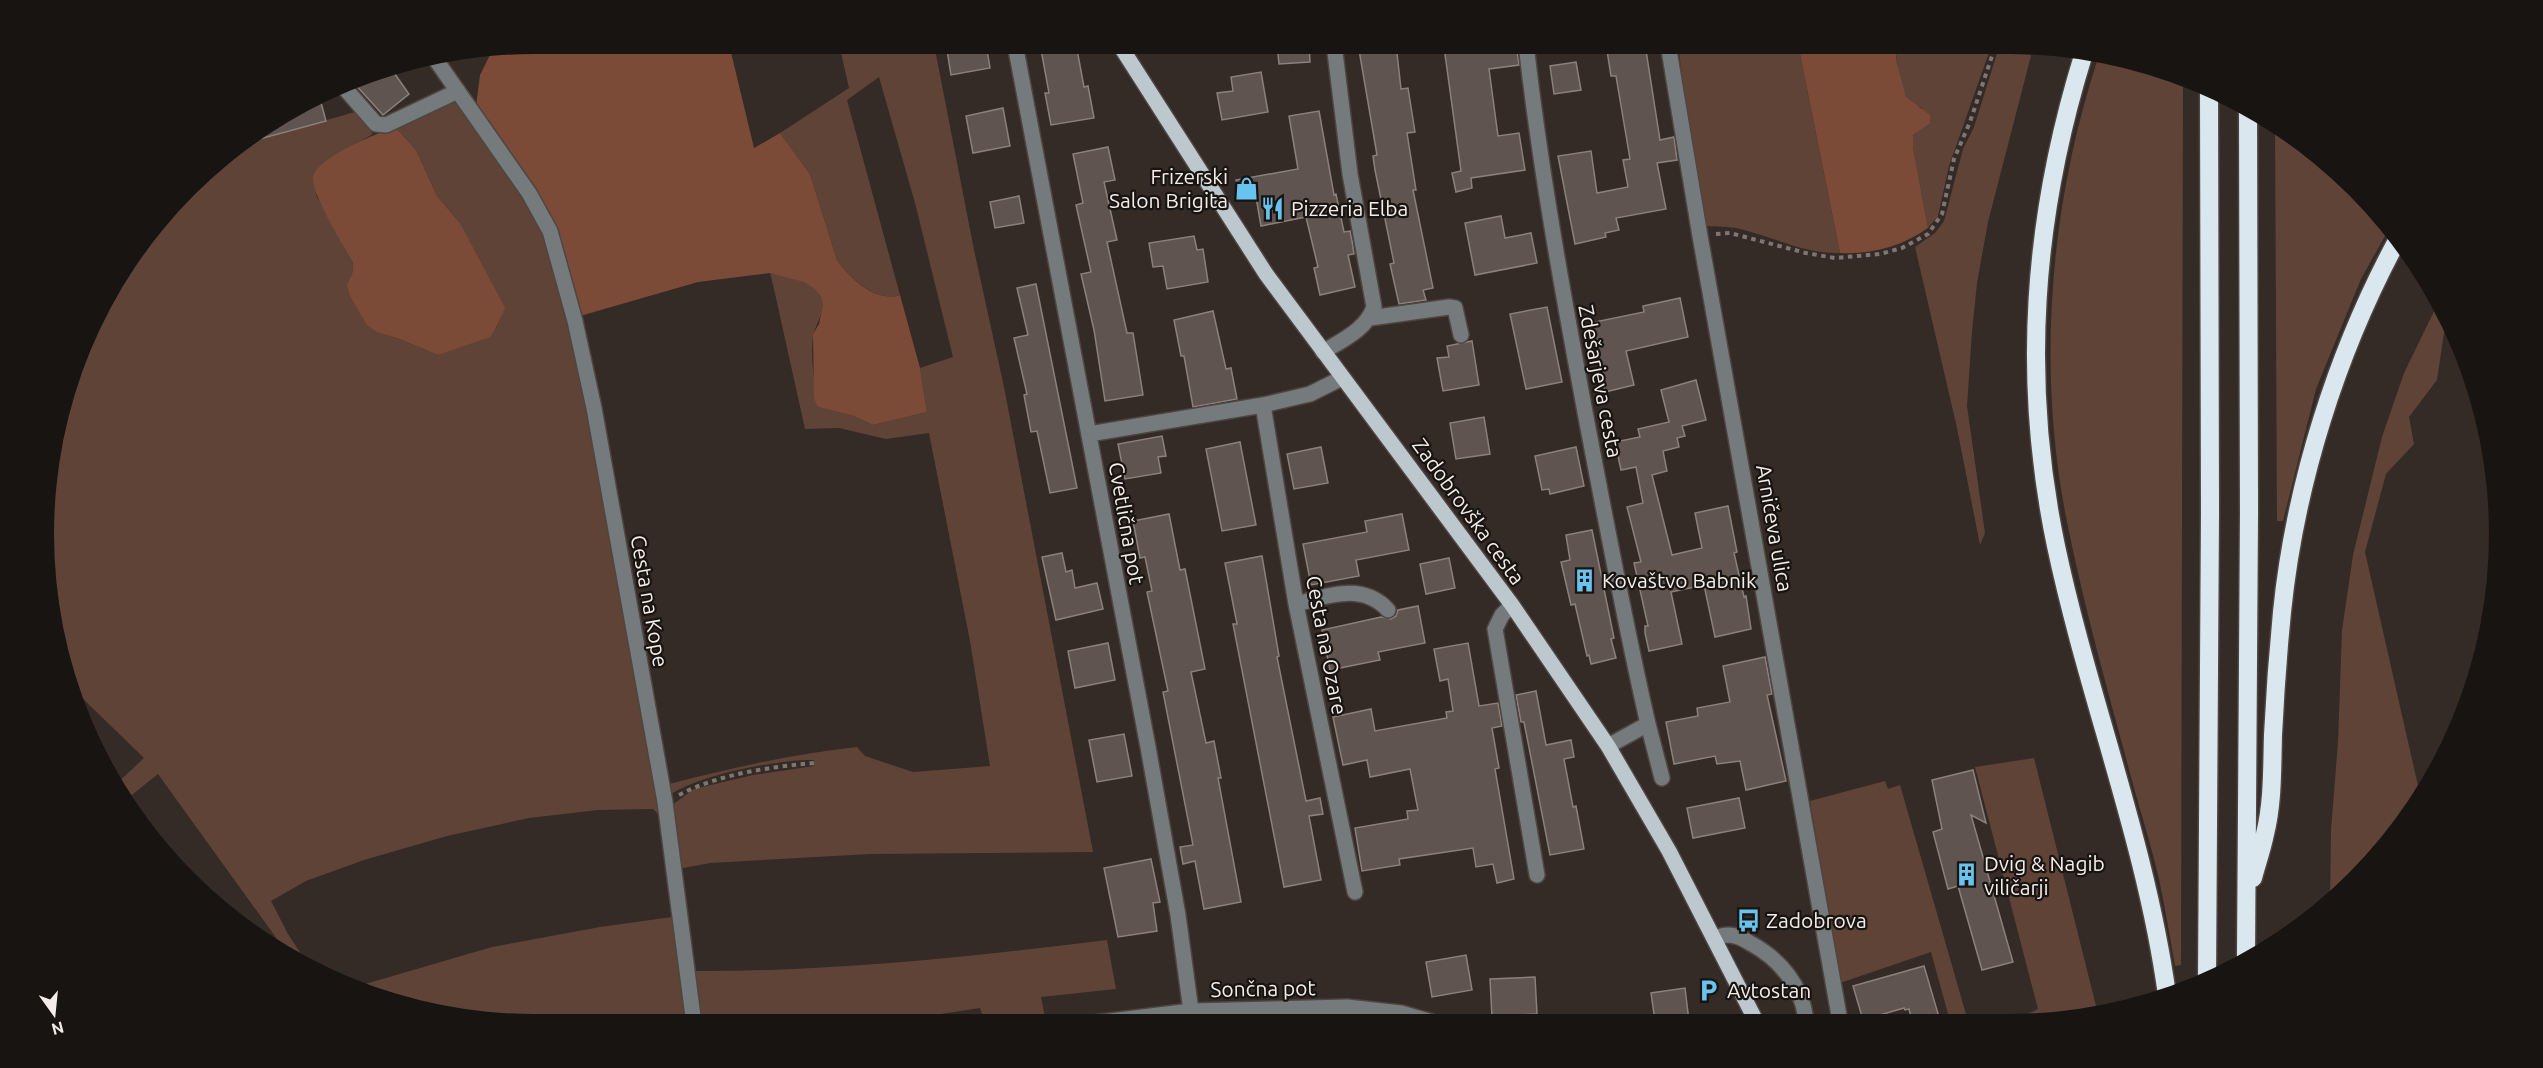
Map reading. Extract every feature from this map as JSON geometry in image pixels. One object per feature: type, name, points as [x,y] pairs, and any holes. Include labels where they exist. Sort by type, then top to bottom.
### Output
[{"type":"highway","points":[[2082,60],[2055,158],[2041,245],[2035,323],[2038,435],[2056,545],[2142,867],[2166,988]]},
{"type":"highway","points":[[2207,970],[2210,512],[2209,98]]},
{"type":"highway","points":[[2246,952],[2249,525],[2248,118]]},
{"type":"highway","points":[[2246,900],[2266,833],[2283,609],[2301,503],[2324,419],[2348,348],[2394,247]]},
{"type":"main road","name":"Zadobrovška cesta","points":[[1125,54],[1266,274],[1512,605],[1608,746],[1655,826],[1752,1014]]},
{"type":"street","name":"Cvetlična pot","points":[[1017,54],[1179,915],[1191,1011]]},
{"type":"street","points":[[1323,352],[1363,326],[1370,318],[1374,307],[1350,174],[1335,54]]},
{"type":"street","name":"Zdešarjeva cesta","points":[[1527,54],[1551,230],[1621,606],[1662,778]]},
{"type":"street","name":"Arničeva ulica","points":[[1670,54],[1839,1014]]},
{"type":"street","name":"Cesta na Kope","points":[[438,63],[529,193],[550,231],[575,321],[594,408],[665,802],[693,1014]]},
{"type":"street","points":[[348,92],[376,124],[386,125],[458,91]]},
{"type":"street","points":[[1370,318],[1455,308],[1461,335]]},
{"type":"street","points":[[1089,434],[1263,405],[1310,394],[1342,378]]},
{"type":"street","name":"Cesta na Ozare","points":[[1263,405],[1296,604],[1355,892]]},
{"type":"street","points":[[1296,604],[1347,593],[1364,593],[1378,600],[1388,610]]},
{"type":"street","points":[[1512,605],[1502,615],[1495,629],[1537,875]]},
{"type":"street","points":[[1608,746],[1648,724]]},
{"type":"street","points":[[1714,938],[1729,934],[1743,939],[1776,961],[1798,990],[1805,1014]]},
{"type":"street","name":"Sončna pot","points":[[1171,1014],[1191,1011],[1272,1011],[1347,1007],[1404,1014]]},
{"type":"path","points":[[1700,236],[1730,233],[1806,253],[1835,258],[1880,254],[1902,248],[1928,234],[1942,214],[1954,159],[1970,122],[1993,54]]},
{"type":"path","points":[[665,802],[693,787],[714,781],[768,769],[814,763]]},
{"type":"shaded area","points":[[731,54],[754,148],[780,133],[810,174],[837,260],[856,281],[873,292],[891,297],[900,295],[920,368],[927,412],[873,425],[854,416],[818,407],[814,398],[813,334],[819,324],[823,305],[821,296],[804,282],[770,273],[698,282],[580,316],[557,236],[476,106],[480,75],[489,56],[503,55]]},
{"type":"shaded area","points":[[841,54],[936,54],[974,250],[1004,387],[1093,852],[870,854],[710,863],[678,869],[672,805],[694,789],[753,775],[814,766],[814,760],[761,765],[719,775],[670,795],[669,784],[762,762],[857,747],[865,756],[913,772],[990,766],[970,641],[929,433],[886,439],[839,428],[805,429],[770,273],[811,285],[822,297],[823,305],[812,345],[818,407],[854,416],[873,425],[927,412],[920,368],[953,357],[915,203],[879,77],[847,100],[900,295],[891,297],[882,295],[864,287],[837,260],[810,174],[780,133],[849,88]]},
{"type":"shaded area","points":[[1679,54],[1800,54],[1840,253],[1814,251],[1736,228],[1707,226],[1699,210]]},
{"type":"shaded area","points":[[1800,54],[1896,54],[1906,97],[1930,115],[1930,123],[1913,135],[1913,147],[1928,228],[1908,240],[1886,248],[1840,253]]},
{"type":"shaded area","points":[[1896,54],[1988,54],[1949,166],[1938,216],[1928,228],[1913,147],[1913,135],[1919,130],[1922,108],[1913,104],[1906,97],[1898,71]]},
{"type":"shaded area","points":[[1997,54],[2031,55],[1988,222],[1977,283],[1967,406],[1985,533],[1980,545],[1957,428],[1915,247],[1935,233],[1944,221],[1963,149],[1974,127]]},
{"type":"shaded area","points":[[2097,62],[2133,70],[2183,87],[2181,965],[2175,966],[2155,864],[2103,674],[2074,557],[2058,468],[2052,409],[2053,291],[2068,173],[2081,115]]},
{"type":"shaded area","points":[[449,101],[461,104],[541,227],[572,333],[604,488],[660,816],[653,809],[598,810],[529,818],[447,836],[364,860],[306,881],[271,901],[301,953],[277,939],[158,774],[131,795],[121,779],[144,758],[84,699],[63,628],[58,597],[54,534],[58,471],[63,440],[79,380],[118,294],[153,242],[173,218],[218,173],[262,138],[355,112],[373,134],[332,157],[316,195],[353,263],[352,275],[379,333],[438,355],[496,329],[501,316],[460,223],[437,196],[416,150],[395,127]]},
{"type":"shaded area","points":[[395,127],[416,150],[437,196],[460,223],[505,308],[490,337],[438,355],[379,333],[367,325],[350,296],[347,285],[352,275],[353,263],[323,208],[314,186],[313,178],[316,170],[324,162],[348,147]]},
{"type":"shaded area","points":[[2275,134],[2325,173],[2385,236],[2361,279],[2316,389],[2283,521],[2277,521]]},
{"type":"shaded area","points":[[2434,312],[2444,333],[2437,380],[2409,417],[2414,444],[2386,474],[2365,552],[2418,785],[2370,850],[2330,890],[2331,830],[2338,742],[2342,630],[2353,555],[2382,437],[2404,373]]},
{"type":"shaded area","points":[[2034,758],[2096,1006],[2028,1013],[2038,1009],[1975,767]]},
{"type":"shaded area","points":[[1885,781],[1888,789],[1900,785],[1966,1014],[1948,1014],[1931,952],[1840,983],[1810,801]]},
{"type":"shaded area","points":[[672,917],[686,1014],[534,1014],[471,1010],[410,998],[367,984],[492,947],[600,927]]},
{"type":"shaded area","points":[[1107,940],[1116,989],[1041,997],[1044,1014],[982,1014],[980,1008],[941,1014],[696,1014],[689,971],[846,966]]},
{"type":"building","points":[[948,54],[988,54],[990,68],[951,75]]},
{"type":"building","points":[[1042,54],[1078,54],[1084,87],[1088,86],[1094,118],[1051,125],[1045,93],[1049,93]]},
{"type":"building","points":[[1278,54],[1310,54],[1310,62],[1279,64]]},
{"type":"building","points":[[1360,54],[1397,54],[1401,89],[1408,88],[1415,132],[1407,133],[1416,190],[1413,190],[1433,288],[1423,290],[1426,300],[1399,304],[1390,264],[1394,263],[1375,170],[1373,156],[1377,155]]},
{"type":"building","points":[[1445,54],[1517,54],[1519,65],[1489,69],[1498,136],[1519,133],[1525,170],[1471,178],[1472,188],[1456,192],[1452,173],[1461,171]]},
{"type":"building","points":[[1608,54],[1647,54],[1660,140],[1674,137],[1677,160],[1657,163],[1666,209],[1616,218],[1619,230],[1605,233],[1606,237],[1575,244],[1558,156],[1591,151],[1597,193],[1628,187],[1623,160],[1630,159],[1616,76],[1611,76]]},
{"type":"building","points":[[1576,62],[1581,90],[1554,94],[1550,66]]},
{"type":"building","points":[[1261,72],[1268,112],[1222,120],[1217,93],[1233,91],[1231,77]]},
{"type":"building","points":[[395,74],[409,94],[383,115],[358,88]]},
{"type":"building","points":[[321,104],[326,121],[262,138],[294,118]]},
{"type":"building","points":[[1003,108],[1010,146],[973,153],[966,116]]},
{"type":"building","points":[[1319,111],[1334,195],[1336,194],[1344,232],[1350,231],[1354,254],[1348,255],[1355,287],[1320,295],[1314,268],[1318,267],[1306,217],[1261,226],[1256,197],[1239,199],[1236,180],[1298,169],[1289,116]]},
{"type":"building","points":[[1108,147],[1115,180],[1104,182],[1117,240],[1107,242],[1127,333],[1133,333],[1143,395],[1105,401],[1094,330],[1081,274],[1091,272],[1076,205],[1083,203],[1073,154]]},
{"type":"building","points":[[1019,196],[1024,223],[995,228],[990,202]]},
{"type":"building","points":[[1501,216],[1505,238],[1531,233],[1537,263],[1475,275],[1465,223]]},
{"type":"building","points":[[1194,236],[1197,250],[1203,249],[1208,282],[1167,289],[1163,266],[1153,267],[1149,243]]},
{"type":"building","points":[[1036,284],[1077,488],[1050,493],[1037,431],[1031,432],[1024,395],[1027,394],[1014,338],[1028,335],[1017,288]]},
{"type":"building","points":[[1680,298],[1688,337],[1626,351],[1634,385],[1605,392],[1590,323],[1644,312],[1643,306]]},
{"type":"building","points":[[1547,307],[1562,382],[1526,389],[1510,314]]},
{"type":"building","points":[[1213,311],[1226,369],[1231,368],[1237,399],[1193,407],[1184,356],[1181,356],[1174,320]]},
{"type":"building","points":[[1472,341],[1479,385],[1443,391],[1437,358],[1449,357],[1447,346]]},
{"type":"building","points":[[1696,380],[1706,420],[1682,426],[1685,436],[1677,438],[1679,447],[1663,451],[1667,471],[1652,475],[1672,555],[1702,548],[1695,513],[1728,506],[1737,552],[1734,553],[1744,597],[1746,596],[1751,629],[1715,637],[1704,585],[1671,592],[1682,644],[1649,651],[1645,633],[1645,626],[1648,626],[1634,563],[1641,562],[1627,507],[1643,503],[1636,467],[1621,470],[1615,442],[1640,437],[1638,429],[1669,422],[1661,390]]},
{"type":"building","points":[[1484,417],[1490,454],[1456,459],[1450,423]]},
{"type":"building","points":[[1162,436],[1166,456],[1158,457],[1161,473],[1125,479],[1118,444]]},
{"type":"building","points":[[1240,442],[1256,525],[1222,531],[1206,449]]},
{"type":"building","points":[[1321,447],[1328,483],[1294,489],[1287,454]]},
{"type":"building","points":[[1576,447],[1584,486],[1550,494],[1549,489],[1542,490],[1535,456]]},
{"type":"building","points":[[1169,514],[1180,570],[1185,569],[1205,669],[1191,672],[1206,743],[1214,741],[1221,778],[1218,778],[1241,902],[1204,909],[1195,861],[1183,864],[1180,847],[1193,845],[1163,692],[1168,691],[1147,592],[1152,591],[1145,557],[1140,558],[1133,521]]},
{"type":"building","points":[[1402,514],[1409,550],[1356,560],[1359,576],[1311,585],[1303,544],[1367,532],[1365,521]]},
{"type":"building","points":[[1592,530],[1616,658],[1591,664],[1589,655],[1587,656],[1575,604],[1571,605],[1561,562],[1570,560],[1566,535]]},
{"type":"building","points":[[1062,553],[1066,572],[1072,570],[1075,588],[1097,583],[1103,609],[1056,620],[1042,557]]},
{"type":"building","points":[[1262,556],[1279,656],[1277,657],[1306,801],[1320,798],[1323,814],[1309,816],[1321,880],[1284,887],[1233,624],[1237,624],[1225,563]]},
{"type":"building","points":[[1449,558],[1455,588],[1426,594],[1420,564]]},
{"type":"building","points":[[1418,606],[1425,643],[1378,652],[1380,660],[1330,670],[1322,630],[1381,617],[1391,619],[1396,616],[1398,610]]},
{"type":"building","points":[[1108,643],[1115,680],[1075,688],[1068,651]]},
{"type":"building","points":[[1468,643],[1479,706],[1498,703],[1502,726],[1492,728],[1499,768],[1495,769],[1514,879],[1497,883],[1493,864],[1476,867],[1473,848],[1399,859],[1400,865],[1362,871],[1355,828],[1408,819],[1407,811],[1418,810],[1410,769],[1370,777],[1367,760],[1343,765],[1333,717],[1371,709],[1375,731],[1447,718],[1446,712],[1453,711],[1448,679],[1440,681],[1434,649]]},
{"type":"building","points":[[1765,657],[1772,694],[1767,695],[1786,781],[1746,790],[1740,761],[1717,764],[1715,756],[1674,764],[1666,722],[1698,716],[1697,708],[1730,702],[1723,666]]},
{"type":"building","points":[[1536,691],[1546,745],[1571,740],[1574,757],[1564,759],[1584,849],[1550,855],[1524,722],[1521,722],[1516,695]]},
{"type":"building","points":[[1124,734],[1132,776],[1097,782],[1089,740]]},
{"type":"building","name":"Dvig & Nagib viličarji","points":[[1973,770],[1986,823],[1971,815],[2013,962],[1982,970],[1958,886],[1948,889],[1933,832],[1942,829],[1932,780]]},
{"type":"building","points":[[1739,798],[1745,828],[1693,838],[1687,808]]},
{"type":"building","points":[[1151,859],[1160,902],[1153,903],[1157,931],[1118,937],[1104,868]]},
{"type":"building","points":[[1466,955],[1472,990],[1432,997],[1426,962]]},
{"type":"building","points":[[1924,966],[1938,1014],[1910,1014],[1909,1009],[1904,1008],[1884,1014],[1861,1014],[1853,986]]},
{"type":"building","points":[[1535,977],[1537,1014],[1492,1014],[1490,979]]},
{"type":"building","points":[[1685,988],[1688,1014],[1654,1014],[1651,993]]},
{"type":"place","name":"Frizerski Salon Brigita","points":[[1246,188]]},
{"type":"place","name":"Pizzeria Elba","points":[[1273,208]]},
{"type":"place","name":"Kovaštvo Babnik","points":[[1584,580]]},
{"type":"place","name":"Dvig & Nagib viličarji","points":[[1966,875]]},
{"type":"place","name":"Zadobrova","points":[[1748,920]]},
{"type":"place","name":"Avtostan","points":[[1709,990]]}]
